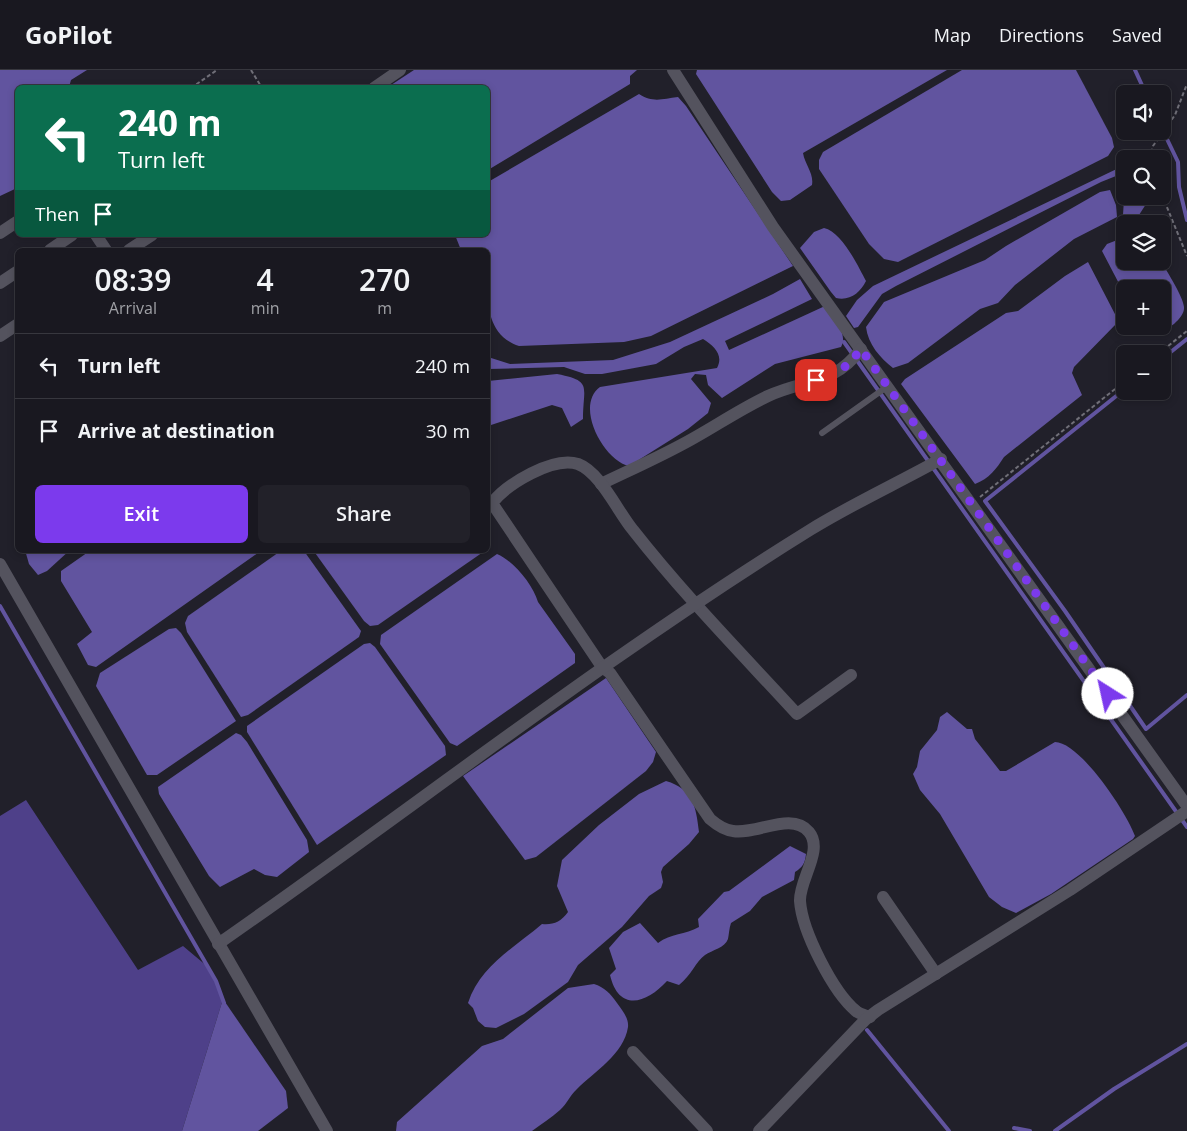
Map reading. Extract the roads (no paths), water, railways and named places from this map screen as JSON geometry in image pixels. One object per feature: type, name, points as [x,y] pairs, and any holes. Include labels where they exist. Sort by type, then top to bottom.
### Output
[{"type":"street","points":[[378,85],[400,70]]},
{"type":"street","points":[[673,70],[773,226],[1187,806]]},
{"type":"street","points":[[0,233],[15,223]]},
{"type":"street","points":[[53,248],[69,237]]},
{"type":"street","points":[[97,237],[105,248]]},
{"type":"street","points":[[132,248],[149,237]]},
{"type":"street","points":[[0,283],[15,273]]},
{"type":"street","points":[[0,336],[15,326]]},
{"type":"street","points":[[601,484],[681,445],[767,397],[786,389],[830,377],[851,363],[861,349]]},
{"type":"street","points":[[218,944],[304,884],[602,667],[811,530],[941,459]]},
{"type":"street","points":[[851,675],[797,714],[695,606],[632,530],[601,484],[586,469],[566,462],[545,466],[500,493],[492,503],[602,667],[610,673],[710,819],[718,826],[732,831],[744,832],[791,823],[803,825],[811,834],[814,845],[812,860],[801,886],[800,902],[806,924],[819,961],[826,972],[857,1012],[870,1017]]},
{"type":"street","points":[[0,564],[327,1131]]},
{"type":"street","points":[[759,1131],[870,1017],[1070,890],[1187,811]]},
{"type":"street","points":[[882,897],[936,974]]},
{"type":"street","points":[[633,1052],[707,1131]]},
{"type":"lane","points":[[822,433],[888,386]]},
{"type":"waterway","points":[[1135,70],[1142,85]]},
{"type":"waterway","points":[[1167,140],[1178,162],[1179,187],[1187,220]]},
{"type":"waterway","points":[[1171,352],[1187,339]]},
{"type":"waterway","points":[[844,342],[1187,827]]},
{"type":"waterway","points":[[1116,396],[985,501],[1065,611],[1146,729],[1187,695]]},
{"type":"waterway","points":[[0,606],[216,981],[224,1003]]},
{"type":"waterway","points":[[867,1030],[949,1131]]},
{"type":"waterway","points":[[1055,1131],[1114,1089],[1187,1044]]},
{"type":"waterway","points":[[1014,1128],[1030,1131]]}]
